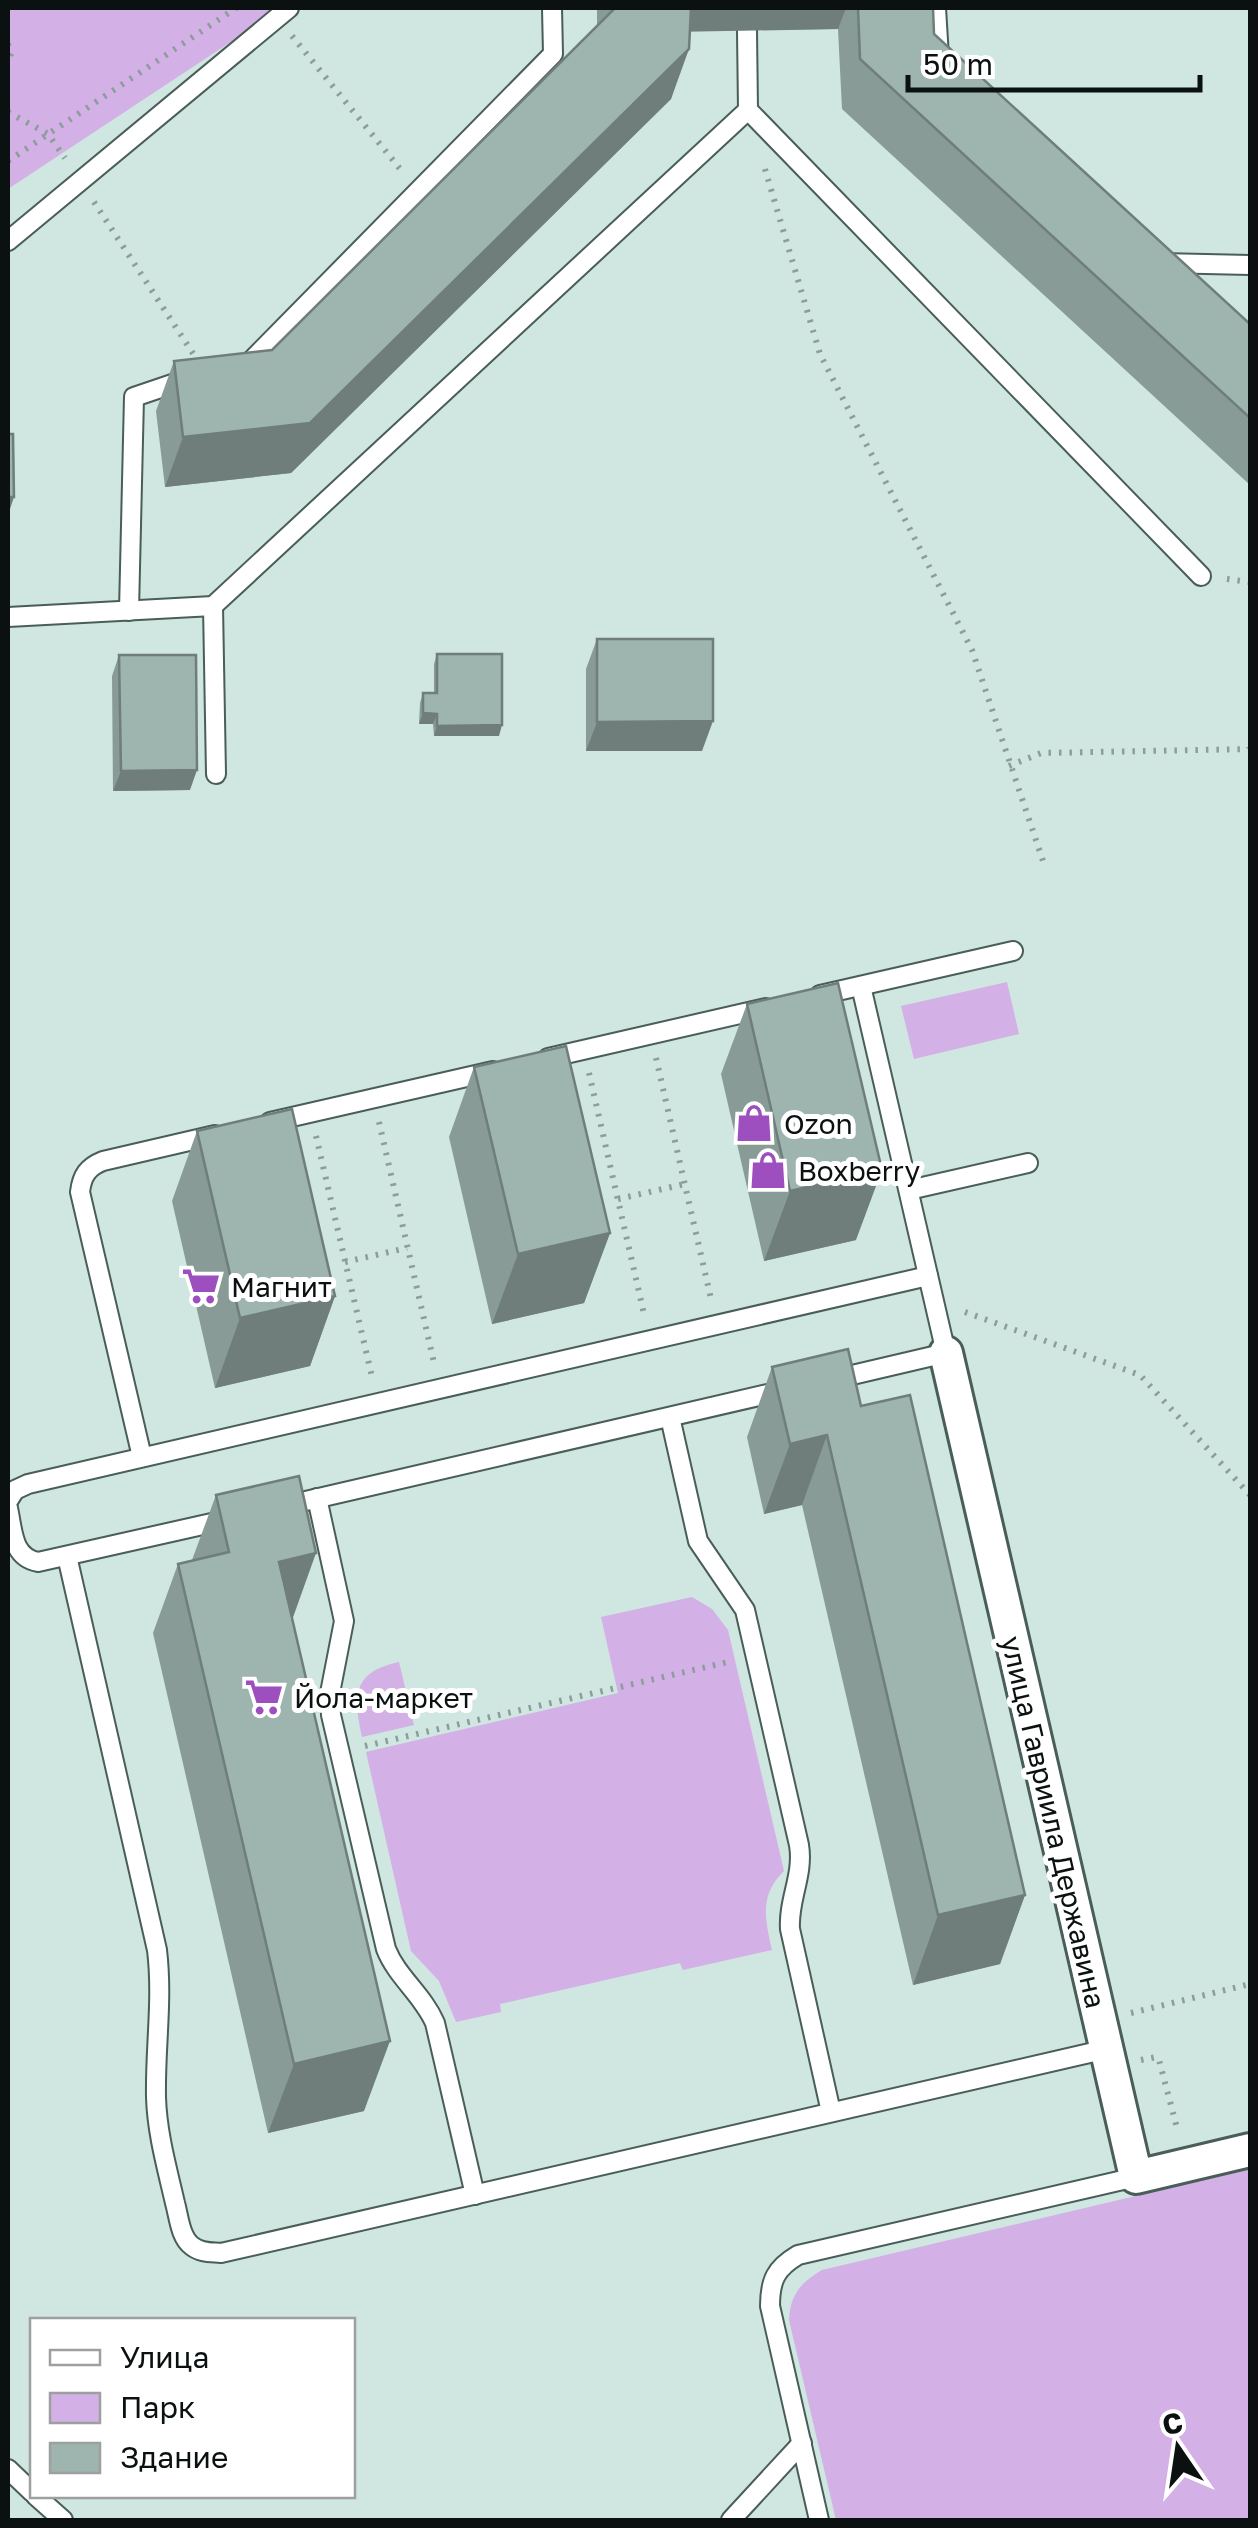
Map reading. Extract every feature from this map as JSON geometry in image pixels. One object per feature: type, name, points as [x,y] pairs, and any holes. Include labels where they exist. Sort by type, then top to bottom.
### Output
[{"type":"street","name":"улица Гавриила Державина","points":[[946,1353],[1136,2177]]},
{"type":"street","points":[[1136,2177],[1250,2150]]},
{"type":"lane","points":[[129,611],[134,397],[215,372],[243,370],[553,54],[552,8]]},
{"type":"lane","points":[[936,8],[940,65],[954,78]]},
{"type":"lane","points":[[8,242],[283,12]]},
{"type":"lane","points":[[746,30],[748,110],[1200,576]]},
{"type":"lane","points":[[8,617],[213,606],[748,110]]},
{"type":"lane","points":[[1181,288],[1147,256],[1250,265]]},
{"type":"lane","points":[[213,606],[216,774]]},
{"type":"lane","points":[[526,1063],[1013,951]]},
{"type":"lane","points":[[259,1512],[946,1353],[861,986]]},
{"type":"lane","points":[[252,1126],[507,1068]]},
{"type":"lane","points":[[142,1457],[80,1192],[82,1180],[92,1166],[104,1161],[233,1131]]},
{"type":"lane","points":[[908,1190],[1028,1163]]},
{"type":"lane","points":[[240,1516],[38,1562],[25,1558],[17,1549],[8,1505],[20,1486],[928,1276]]},
{"type":"lane","points":[[670,1417],[698,1541],[741,1600],[756,1656],[800,1845],[800,1877],[790,1913],[790,1929],[832,2112]]},
{"type":"lane","points":[[317,1498],[344,1620],[330,1693],[340,1752],[386,1949],[396,1970],[428,2008],[434,2023],[475,2195]]},
{"type":"lane","points":[[67,1556],[157,1950],[161,1992],[156,2080],[158,2125],[185,2238],[193,2246],[222,2253],[1106,2046]]},
{"type":"lane","points":[[819,2520],[770,2306],[770,2287],[782,2264],[798,2255],[1136,2177]]},
{"type":"lane","points":[[731,2520],[802,2443]]},
{"type":"lane","points":[[8,2469],[30,2490]]},
{"type":"lane","points":[[39,2498],[64,2520]]},
{"type":"path","points":[[8,161],[236,8]]},
{"type":"path","points":[[283,12],[418,192]]},
{"type":"path","points":[[8,44],[12,52],[8,60]]},
{"type":"path","points":[[8,112],[48,134],[215,372]]},
{"type":"path","points":[[764,166],[820,354],[972,650],[1043,861]]},
{"type":"path","points":[[1009,766],[1041,753],[1250,745]]},
{"type":"path","points":[[650,1034],[717,1324]]},
{"type":"path","points":[[583,1050],[650,1340]]},
{"type":"path","points":[[374,1098],[440,1388]]},
{"type":"path","points":[[311,1113],[378,1403]]},
{"type":"path","points":[[618,1200],[685,1184]]},
{"type":"path","points":[[345,1262],[408,1248]]},
{"type":"path","points":[[934,1300],[1140,1375],[1250,1495]]},
{"type":"path","points":[[340,1752],[756,1656]]},
{"type":"path","points":[[1106,2046],[1250,1984]]},
{"type":"path","points":[[1106,2046],[1156,2057],[1176,2128],[1195,2123]]},
{"type":"green space","points":[[8,8],[282,8],[8,189]]},
{"type":"green space","points":[[1007,982],[1019,1034],[914,1059],[901,1006]]},
{"type":"green space","points":[[692,1597],[712,1609],[728,1630],[784,1871],[767,1898],[772,1950],[683,1970],[680,1963],[500,2004],[501,2012],[456,2022],[439,1981],[411,1951],[366,1752],[618,1693],[601,1617]]},
{"type":"green space","points":[[399,1662],[414,1725],[362,1737],[357,1709],[359,1688],[372,1672]]},
{"type":"green space","points":[[1250,2169],[1250,2520],[836,2520],[789,2320],[794,2296],[808,2279],[822,2270]]},
{"type":"building","points":[[615,8],[691,8],[689,49],[310,423],[183,437],[174,361],[272,350]]},
{"type":"building","points":[[858,8],[933,8],[934,34],[1250,324],[1250,418],[860,59]]},
{"type":"building","points":[[8,434],[13,434],[14,497],[8,497]]},
{"type":"building","points":[[597,639],[713,639],[713,721],[597,722]]},
{"type":"building","points":[[437,654],[502,654],[502,725],[437,726],[437,714],[423,713],[423,693],[437,693]]},
{"type":"building","points":[[119,655],[196,655],[197,770],[121,771]]},
{"type":"building","points":[[838,983],[882,1170],[790,1191],[747,1004]]},
{"type":"building","points":[[566,1046],[610,1233],[518,1254],[474,1067]]},
{"type":"building","points":[[292,1109],[335,1296],[240,1318],[197,1131]]},
{"type":"building","points":[[848,1349],[861,1406],[910,1395],[1025,1895],[938,1915],[827,1435],[790,1444],[772,1367]]},
{"type":"building","points":[[299,1476],[316,1553],[279,1562],[390,2041],[294,2064],[178,1564],[229,1552],[216,1495]]},
{"type":"place","name":"Ozon","points":[[754,1123]]},
{"type":"place","name":"Boxberry","points":[[768,1170]]},
{"type":"place","name":"Магнит","points":[[201,1286]]},
{"type":"place","name":"Йола-маркет","points":[[264,1697]]}]
